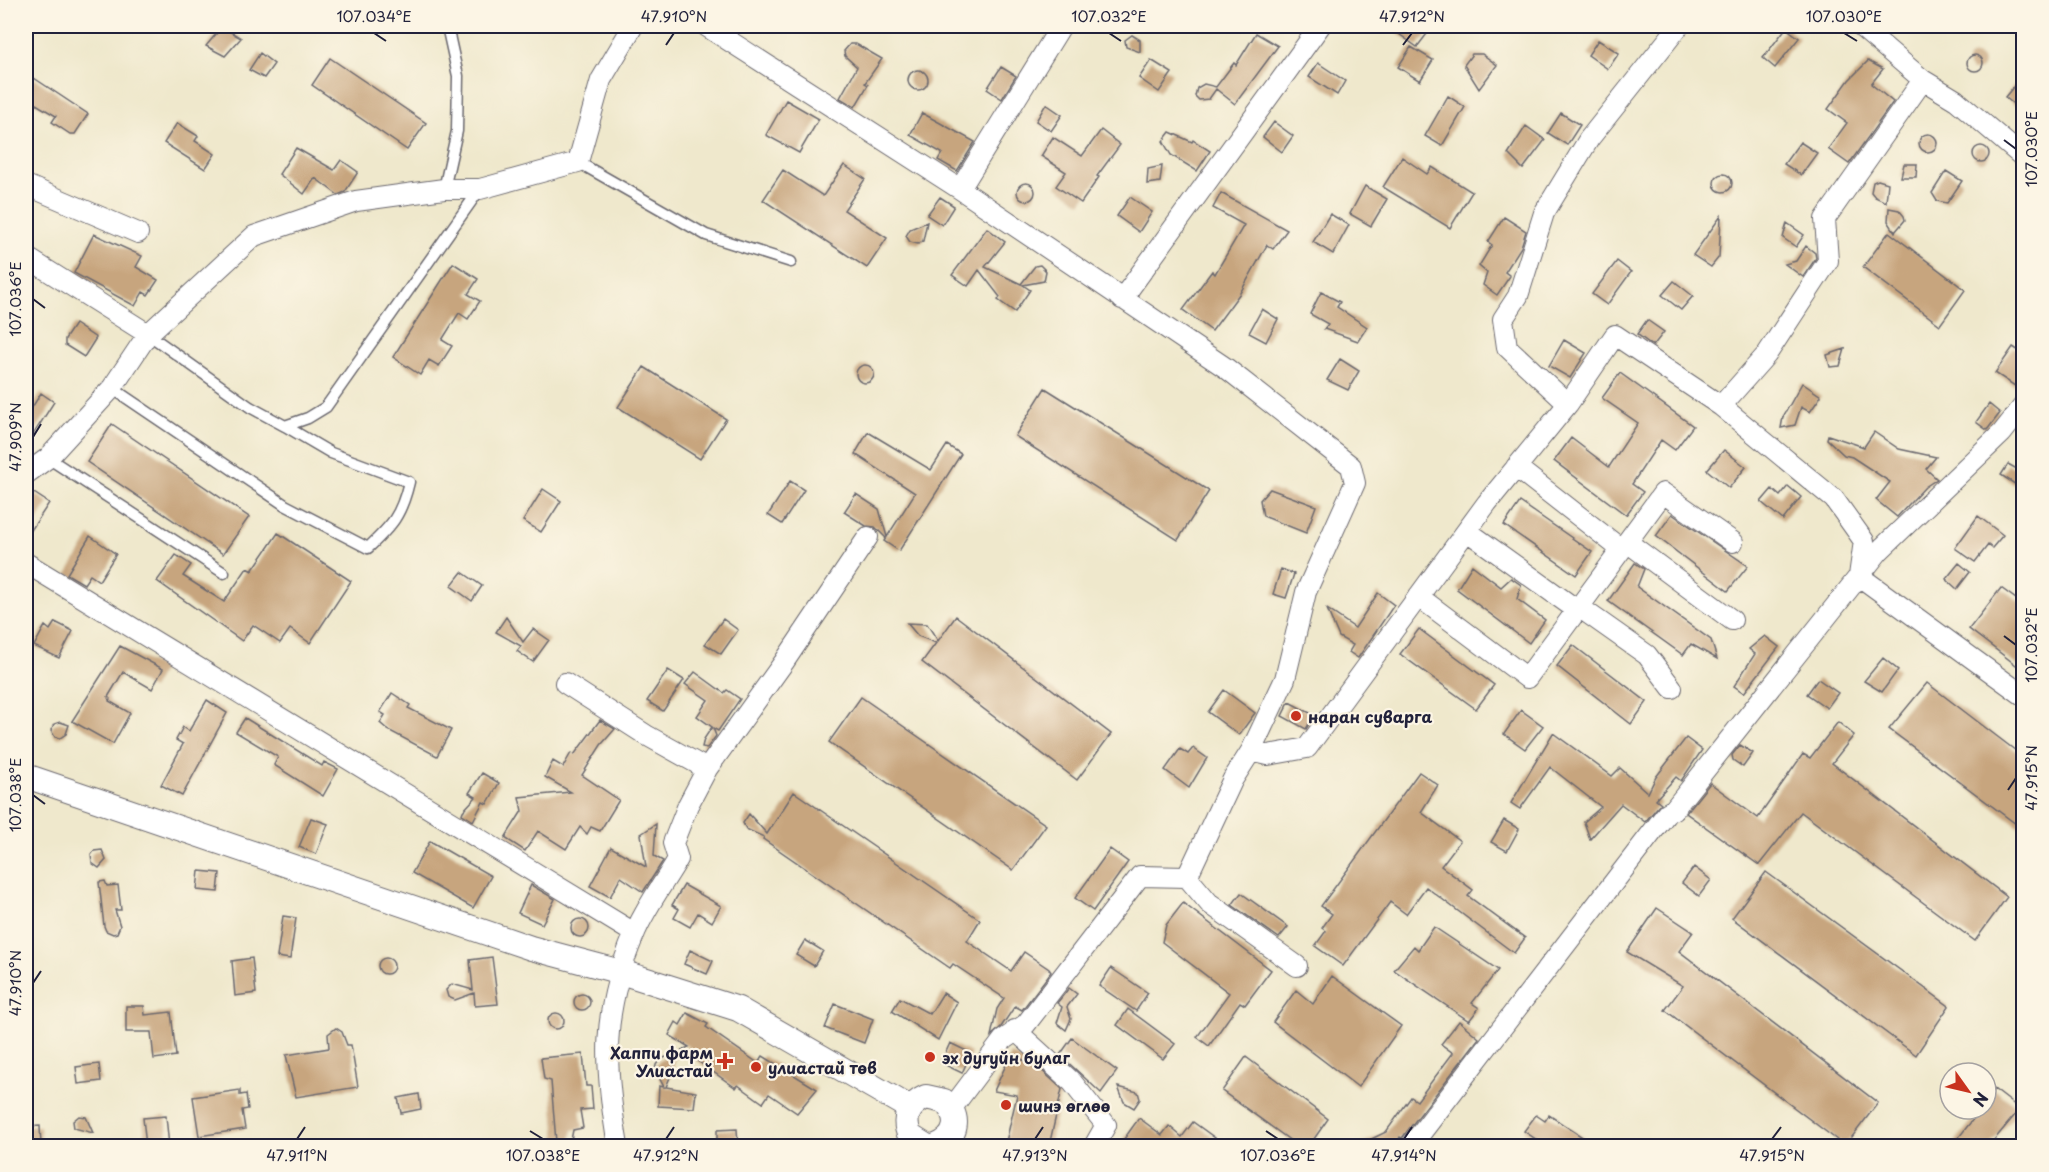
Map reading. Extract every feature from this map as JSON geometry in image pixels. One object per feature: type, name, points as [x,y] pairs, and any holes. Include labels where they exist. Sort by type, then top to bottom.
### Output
[{"type":"street","points":[[26,474],[48,458],[112,388],[148,334],[254,236],[356,201],[444,189],[480,189],[578,162],[601,80],[633,26]]},
{"type":"street","points":[[706,26],[960,189],[1227,368],[1351,466],[1355,483],[1350,501],[1306,592],[1285,679],[1251,751],[1233,779],[1187,877]]},
{"type":"street","points":[[960,189],[1061,26]]},
{"type":"street","points":[[1122,299],[1320,26]]},
{"type":"street","points":[[1568,404],[1508,347],[1503,319],[1518,296],[1544,213],[1589,139],[1679,26]]},
{"type":"street","points":[[1860,26],[1923,80],[1956,100],[2024,159]]},
{"type":"street","points":[[1721,406],[1767,354],[1828,261],[1825,219],[1923,80]]},
{"type":"street","points":[[26,185],[138,233]]},
{"type":"street","points":[[26,257],[148,334]]},
{"type":"street","points":[[1251,751],[1268,755],[1307,748],[1467,531],[1568,404],[1615,335],[1721,406],[1834,499],[1864,541],[1859,576]]},
{"type":"street","points":[[1411,1146],[1667,813],[1674,809],[1879,551],[2002,433],[2024,405]]},
{"type":"street","points":[[1516,467],[1624,546],[1732,620]]},
{"type":"street","points":[[1419,597],[1527,678],[1663,493],[1733,542]]},
{"type":"street","points":[[1467,531],[1647,655],[1672,688]]},
{"type":"street","points":[[618,1146],[609,1089],[607,1039],[611,1002],[634,933],[678,859],[673,843],[688,806],[707,769],[784,662],[868,537]]},
{"type":"street","points":[[26,563],[634,933]]},
{"type":"street","points":[[1859,576],[2024,696]]},
{"type":"street","points":[[565,683],[646,735],[707,769]]},
{"type":"street","points":[[26,776],[531,948],[621,972],[738,1009],[910,1108]]},
{"type":"street","points":[[952,1108],[1003,1040],[1026,1024],[1140,876],[1187,877],[1209,903],[1297,966]]},
{"type":"street","points":[[1015,1030],[1072,1082],[1106,1125],[1094,1146]]},
{"type":"street","points":[[926,1097],[944,1101],[952,1108],[956,1127],[938,1146],[910,1136],[906,1127],[910,1108],[926,1097]]},
{"type":"lane","points":[[444,189],[457,131],[459,76],[447,26]]},
{"type":"lane","points":[[578,162],[706,235],[791,262]]},
{"type":"lane","points":[[285,426],[308,418],[326,407],[480,189]]},
{"type":"lane","points":[[112,388],[285,505],[368,548],[395,523],[404,504],[409,482],[331,453],[250,407],[148,334]]},
{"type":"lane","points":[[48,458],[224,573]]},
{"type":"building","points":[[1388,26],[1433,26],[1417,47]]},
{"type":"building","points":[[222,27],[241,38],[225,56],[206,46]]},
{"type":"building","points":[[1786,28],[1799,38],[1775,68],[1763,58]]},
{"type":"building","points":[[1256,33],[1278,46],[1235,104],[1216,89],[1209,99],[1199,100],[1195,96],[1197,88],[1204,84],[1216,87],[1234,63],[1236,65]]},
{"type":"building","points":[[1132,35],[1140,40],[1140,52],[1126,47],[1125,40]]},
{"type":"building","points":[[1598,40],[1619,53],[1608,69],[1588,55]]},
{"type":"building","points":[[850,44],[856,44],[882,59],[865,83],[868,85],[855,107],[840,98],[857,67],[845,56],[844,51]]},
{"type":"building","points":[[1411,47],[1433,60],[1420,81],[1398,67]]},
{"type":"building","points":[[260,53],[274,64],[264,78],[249,70]]},
{"type":"building","points":[[1472,54],[1482,54],[1497,65],[1479,89],[1464,65]]},
{"type":"building","points":[[1975,55],[1981,57],[1983,63],[1981,69],[1975,71],[1969,69],[1967,63],[1969,57]]},
{"type":"building","points":[[330,58],[426,123],[407,150],[312,85]]},
{"type":"building","points":[[1151,60],[1172,73],[1159,92],[1139,78]]},
{"type":"building","points":[[1868,61],[1883,69],[1871,84],[1893,102],[1849,164],[1828,149],[1847,123],[1828,109],[1849,80]]},
{"type":"building","points":[[1318,63],[1345,81],[1337,95],[1309,77]]},
{"type":"building","points":[[1001,67],[1016,76],[1002,99],[987,89]]},
{"type":"building","points":[[918,70],[925,73],[928,80],[925,87],[918,90],[911,87],[908,80],[911,73]]},
{"type":"building","points":[[2024,74],[2024,79],[2023,112],[2005,97]]},
{"type":"building","points":[[34,78],[88,114],[75,134],[70,134],[52,122],[56,116],[26,98],[26,92]]},
{"type":"building","points":[[1448,96],[1465,107],[1442,146],[1425,136]]},
{"type":"building","points":[[786,100],[819,119],[799,153],[766,135]]},
{"type":"building","points":[[1046,104],[1062,115],[1051,131],[1036,121]]},
{"type":"building","points":[[922,113],[975,142],[957,171],[938,160],[942,153],[910,135]]},
{"type":"building","points":[[1561,113],[1580,125],[1567,145],[1548,133]]},
{"type":"building","points":[[1274,122],[1293,136],[1282,152],[1263,137]]},
{"type":"building","points":[[177,123],[198,136],[195,141],[215,154],[205,169],[164,143]]},
{"type":"building","points":[[1526,126],[1545,140],[1523,169],[1508,154]]},
{"type":"building","points":[[1101,130],[1120,145],[1081,203],[1056,186],[1066,172],[1041,156],[1053,137],[1082,156]]},
{"type":"building","points":[[1170,132],[1192,142],[1193,140],[1210,151],[1197,171],[1171,155],[1163,141]]},
{"type":"building","points":[[1928,134],[1934,137],[1937,143],[1934,149],[1928,152],[1922,149],[1919,143],[1922,137]]},
{"type":"building","points":[[1800,142],[1817,153],[1801,175],[1784,164]]},
{"type":"building","points":[[1978,146],[1984,146],[1989,154],[1987,160],[1978,162],[1973,157],[1973,151]]},
{"type":"building","points":[[296,148],[334,170],[341,160],[358,172],[345,192],[338,195],[315,178],[304,194],[279,174]]},
{"type":"building","points":[[1402,157],[1427,174],[1432,167],[1472,192],[1450,228],[1383,187]]},
{"type":"building","points":[[1904,164],[1917,164],[1916,177],[1901,177]]},
{"type":"building","points":[[844,165],[865,179],[844,210],[887,238],[867,268],[763,200],[783,170],[823,196]]},
{"type":"building","points":[[1162,166],[1160,182],[1147,184],[1148,169]]},
{"type":"building","points":[[1946,171],[1962,181],[1947,203],[1937,201],[1932,193]]},
{"type":"building","points":[[1719,174],[1727,174],[1732,179],[1730,190],[1719,192],[1714,187],[1714,179]]},
{"type":"building","points":[[1878,180],[1888,183],[1886,202],[1875,197],[1871,192],[1873,182]]},
{"type":"building","points":[[1026,183],[1032,186],[1035,192],[1032,198],[1026,201],[1020,198],[1017,192],[1020,186]]},
{"type":"building","points":[[1365,186],[1387,199],[1371,226],[1350,214]]},
{"type":"building","points":[[1221,193],[1287,230],[1273,249],[1267,245],[1240,293],[1212,331],[1183,310],[1212,271],[1215,274],[1244,225],[1213,208]]},
{"type":"building","points":[[940,197],[954,206],[942,225],[927,215]]},
{"type":"building","points":[[1130,197],[1152,212],[1139,232],[1117,216]]},
{"type":"building","points":[[1889,208],[1899,210],[1905,220],[1895,232],[1888,221]]},
{"type":"building","points":[[1330,214],[1349,225],[1333,254],[1313,242]]},
{"type":"building","points":[[1721,216],[1719,257],[1711,267],[1693,255]]},
{"type":"building","points":[[1504,217],[1526,231],[1521,247],[1505,272],[1510,276],[1497,295],[1483,285],[1487,273],[1479,266],[1492,245],[1488,242]]},
{"type":"building","points":[[927,222],[923,241],[918,244],[910,242],[906,236],[910,229]]},
{"type":"building","points":[[1787,223],[1804,235],[1796,247],[1783,238]]},
{"type":"building","points":[[987,228],[1005,242],[985,267],[1021,284],[1035,266],[1040,265],[1046,271],[1044,281],[1023,285],[1030,290],[1015,312],[998,300],[1000,297],[979,270],[968,286],[952,275]]},
{"type":"building","points":[[1889,232],[1965,290],[1940,325],[1863,267]]},
{"type":"building","points":[[94,234],[142,256],[136,267],[158,280],[148,295],[143,292],[135,306],[74,273]]},
{"type":"building","points":[[1806,246],[1815,253],[1816,258],[1803,277],[1785,264],[1796,261]]},
{"type":"building","points":[[1617,261],[1631,272],[1607,305],[1592,294]]},
{"type":"building","points":[[453,263],[478,279],[468,294],[480,301],[468,319],[459,313],[442,340],[452,346],[439,366],[429,360],[420,375],[393,357]]},
{"type":"building","points":[[1674,281],[1693,296],[1681,310],[1662,295]]},
{"type":"building","points":[[1321,292],[1340,302],[1337,307],[1367,327],[1358,341],[1324,329],[1328,324],[1310,314]]},
{"type":"building","points":[[1262,309],[1278,319],[1266,342],[1249,333]]},
{"type":"building","points":[[1647,320],[1664,332],[1653,346],[1637,334]]},
{"type":"building","points":[[75,324],[96,338],[84,357],[65,345],[65,339]]},
{"type":"building","points":[[1564,340],[1586,353],[1570,378],[1549,366]]},
{"type":"building","points":[[2013,347],[2024,354],[2024,380],[2018,388],[1995,373]]},
{"type":"building","points":[[1845,349],[1840,366],[1830,367],[1827,355]]},
{"type":"building","points":[[1340,359],[1359,371],[1348,390],[1327,380]]},
{"type":"building","points":[[865,365],[871,368],[874,374],[871,380],[865,383],[859,380],[856,374],[859,368]]},
{"type":"building","points":[[644,367],[726,419],[700,459],[618,407]]},
{"type":"building","points":[[1620,373],[1693,426],[1675,450],[1661,440],[1632,484],[1643,492],[1626,515],[1554,461],[1571,438],[1609,467],[1638,423],[1602,398]]},
{"type":"building","points":[[1802,383],[1821,396],[1810,412],[1801,407],[1795,425],[1781,428],[1783,417]]},
{"type":"building","points":[[1045,388],[1209,491],[1178,540],[1015,436]]},
{"type":"building","points":[[41,393],[54,402],[26,446],[26,417]]},
{"type":"building","points":[[1989,404],[2000,413],[1987,430],[1976,422]]},
{"type":"building","points":[[112,424],[249,517],[223,554],[87,462]]},
{"type":"building","points":[[868,432],[931,470],[947,445],[961,454],[899,551],[884,541],[886,538],[875,527],[866,526],[844,512],[856,494],[879,509],[887,537],[915,493],[855,454]]},
{"type":"building","points":[[1874,432],[1899,449],[1936,457],[1926,469],[1937,479],[1925,487],[1897,517],[1876,500],[1890,482],[1852,457],[1844,455],[1827,439],[1828,435],[1864,447]]},
{"type":"building","points":[[1724,450],[1746,467],[1729,488],[1707,470]]},
{"type":"building","points":[[2008,464],[2024,473],[2024,490],[2001,475]]},
{"type":"building","points":[[790,481],[804,490],[782,524],[768,515]]},
{"type":"building","points":[[1788,486],[1801,497],[1783,520],[1761,502],[1772,489],[1780,496]]},
{"type":"building","points":[[543,489],[561,501],[541,532],[523,521]]},
{"type":"building","points":[[1270,489],[1316,506],[1306,533],[1263,516],[1260,500]]},
{"type":"building","points":[[34,493],[49,503],[26,538],[26,506]]},
{"type":"building","points":[[1520,502],[1592,552],[1576,575],[1504,525]]},
{"type":"building","points":[[1672,514],[1748,566],[1728,591],[1656,536]]},
{"type":"building","points":[[1978,516],[2003,535],[1992,548],[1988,545],[1975,562],[1955,548]]},
{"type":"building","points":[[278,533],[351,581],[310,643],[290,629],[280,643],[253,625],[242,641],[157,581],[176,555],[191,565],[183,576],[224,602],[247,568],[252,571]]},
{"type":"building","points":[[90,536],[116,554],[99,581],[90,575],[84,584],[67,574]]},
{"type":"building","points":[[1635,563],[1644,569],[1637,587],[1711,640],[1717,659],[1691,644],[1683,655],[1608,601]]},
{"type":"building","points":[[1959,563],[1970,572],[1957,589],[1946,579]]},
{"type":"building","points":[[1472,565],[1501,587],[1511,578],[1521,585],[1517,599],[1545,620],[1529,643],[1457,589]]},
{"type":"building","points":[[1281,569],[1294,574],[1286,598],[1273,594]]},
{"type":"building","points":[[462,572],[482,586],[472,601],[451,586]]},
{"type":"building","points":[[2001,588],[2024,605],[2024,671],[1969,629]]},
{"type":"building","points":[[1378,593],[1394,605],[1358,658],[1349,652],[1353,645],[1339,637],[1327,609],[1355,628]]},
{"type":"building","points":[[956,616],[1111,734],[1077,780],[922,662],[936,643],[918,636],[907,623],[927,624],[938,641]]},
{"type":"building","points":[[506,617],[523,642],[533,629],[549,640],[533,662],[517,651],[521,646],[496,632]]},
{"type":"building","points":[[723,619],[738,630],[721,654],[705,644]]},
{"type":"building","points":[[55,622],[73,631],[59,658],[34,646],[45,626],[50,630]]},
{"type":"building","points":[[1419,629],[1494,685],[1476,709],[1400,654]]},
{"type":"building","points":[[1765,636],[1779,647],[1744,693],[1734,686],[1755,654],[1749,649]]},
{"type":"building","points":[[1573,645],[1647,702],[1631,724],[1557,666]]},
{"type":"building","points":[[120,646],[163,669],[152,689],[123,672],[108,697],[109,701],[130,713],[113,744],[72,721]]},
{"type":"building","points":[[1883,658],[1898,670],[1882,692],[1864,681]]},
{"type":"building","points":[[668,670],[684,680],[663,711],[647,701]]},
{"type":"building","points":[[695,672],[724,693],[727,690],[740,699],[718,731],[713,728],[716,736],[707,748],[702,747],[712,727],[697,716],[708,700],[685,684]]},
{"type":"building","points":[[1818,679],[1838,693],[1827,708],[1807,694]]},
{"type":"building","points":[[1927,683],[2024,757],[2024,830],[1889,729]]},
{"type":"building","points":[[1224,690],[1255,713],[1239,735],[1208,712]]},
{"type":"building","points":[[392,693],[410,705],[408,708],[451,730],[437,756],[388,730],[380,723],[385,715],[380,712]]},
{"type":"building","points":[[861,697],[1046,825],[1013,870],[829,742]]},
{"type":"building","points":[[207,700],[227,713],[182,796],[161,785],[183,744],[176,740],[183,727],[189,731]]},
{"type":"building","points":[[1289,702],[1314,715],[1306,729],[1282,716]]},
{"type":"building","points":[[1521,710],[1543,726],[1525,749],[1504,734]]},
{"type":"building","points":[[245,718],[322,766],[324,762],[338,769],[323,796],[274,765],[278,757],[236,732]]},
{"type":"building","points":[[600,720],[615,729],[601,745],[582,775],[619,800],[600,831],[591,827],[587,834],[580,827],[566,849],[538,831],[525,851],[505,838],[522,811],[519,797],[571,792],[545,777],[553,761],[563,767],[571,753],[574,755]]},
{"type":"building","points":[[60,722],[69,725],[66,734],[60,738],[55,737],[51,730],[54,724]]},
{"type":"building","points":[[1838,722],[1854,735],[1832,763],[2007,897],[1975,941],[1801,812],[1759,865],[1686,813],[1710,783],[1758,818],[1803,754],[1810,758]]},
{"type":"building","points":[[1553,733],[1612,776],[1620,768],[1648,793],[1656,777],[1686,738],[1702,750],[1681,781],[1676,777],[1656,799],[1661,803],[1645,822],[1621,804],[1590,839],[1584,822],[1601,807],[1550,767],[1520,809],[1511,803]]},
{"type":"building","points":[[1740,745],[1753,753],[1743,767],[1733,760],[1732,755]]},
{"type":"building","points":[[1193,748],[1207,758],[1189,788],[1165,770],[1180,749],[1188,754]]},
{"type":"building","points":[[1419,772],[1438,785],[1421,812],[1460,841],[1441,866],[1473,890],[1468,896],[1525,938],[1514,953],[1426,887],[1406,914],[1390,902],[1343,966],[1315,946],[1326,931],[1322,928],[1332,914],[1321,906]]},
{"type":"building","points":[[482,773],[499,783],[487,804],[483,802],[473,821],[462,814],[476,797],[469,793]]},
{"type":"building","points":[[794,792],[980,920],[967,941],[1011,971],[1024,952],[1049,969],[1051,972],[1022,1010],[1015,1006],[1001,1027],[991,1036],[997,1009],[1004,998],[953,964],[950,968],[763,839],[764,837],[746,829],[743,823],[749,814],[767,834]]},
{"type":"building","points":[[311,818],[328,824],[316,854],[299,847]]},
{"type":"building","points":[[1504,820],[1519,829],[1507,851],[1491,842]]},
{"type":"building","points":[[656,824],[654,856],[663,861],[643,892],[621,877],[610,897],[590,886],[611,847],[646,867],[641,834]]},
{"type":"building","points":[[430,841],[491,876],[473,908],[412,873]]},
{"type":"building","points":[[1110,849],[1128,862],[1093,911],[1075,898]]},
{"type":"building","points":[[102,850],[106,860],[99,868],[92,863],[91,855],[94,851]]},
{"type":"building","points":[[1694,867],[1711,880],[1699,896],[1682,883]]},
{"type":"building","points":[[199,871],[220,873],[218,892],[197,890]]},
{"type":"building","points":[[1766,872],[1949,1006],[1916,1055],[1732,918]]},
{"type":"building","points":[[105,881],[107,886],[118,885],[121,910],[115,910],[120,926],[117,933],[113,934],[106,931],[104,926],[99,882]]},
{"type":"building","points":[[531,885],[555,899],[542,924],[518,913]]},
{"type":"building","points":[[684,885],[721,906],[712,922],[698,913],[690,927],[674,918],[679,909],[672,905]]},
{"type":"building","points":[[1241,893],[1288,927],[1279,938],[1232,905]]},
{"type":"building","points":[[1183,903],[1271,970],[1245,1005],[1240,1002],[1209,1046],[1197,1037],[1229,993],[1162,942],[1166,925]]},
{"type":"building","points":[[1657,908],[1693,932],[1679,951],[1878,1103],[1845,1146],[1665,1010],[1683,986],[1627,952]]},
{"type":"building","points":[[283,916],[296,918],[290,959],[277,957]]},
{"type":"building","points":[[580,919],[586,922],[589,928],[586,934],[580,937],[574,934],[571,928],[574,922]]},
{"type":"building","points":[[1434,927],[1498,970],[1472,1003],[1479,1008],[1469,1021],[1394,970],[1414,946],[1418,950]]},
{"type":"building","points":[[805,940],[823,951],[814,966],[796,955]]},
{"type":"building","points":[[690,950],[713,961],[707,974],[684,964]]},
{"type":"building","points":[[492,957],[498,1004],[475,1006],[474,993],[455,1000],[448,997],[446,990],[452,984],[473,990],[470,960]]},
{"type":"building","points":[[252,958],[256,993],[235,996],[232,961]]},
{"type":"building","points":[[386,958],[392,960],[394,966],[392,972],[386,974],[380,972],[378,966],[380,960]]},
{"type":"building","points":[[1111,968],[1148,993],[1136,1011],[1099,986]]},
{"type":"building","points":[[1332,976],[1401,1026],[1358,1087],[1273,1022],[1296,990],[1313,1004]]},
{"type":"building","points":[[1069,988],[1077,994],[1067,1007],[1071,1019],[1066,1030],[1057,1023],[1062,1007],[1057,1003]]},
{"type":"building","points":[[943,993],[957,1002],[938,1040],[892,1011],[900,998],[930,1014]]},
{"type":"building","points":[[582,994],[588,996],[590,1002],[588,1008],[582,1010],[576,1008],[574,1002],[576,996]]},
{"type":"building","points":[[835,1004],[873,1019],[864,1043],[825,1028]]},
{"type":"building","points":[[126,1006],[144,1006],[145,1015],[171,1012],[176,1056],[154,1059],[151,1032],[126,1032]]},
{"type":"building","points":[[1128,1009],[1175,1044],[1163,1059],[1117,1025]]},
{"type":"building","points":[[553,1013],[559,1013],[564,1021],[562,1027],[553,1029],[548,1024],[548,1018]]},
{"type":"building","points":[[687,1013],[708,1024],[706,1027],[758,1063],[763,1056],[817,1089],[797,1113],[769,1094],[763,1103],[738,1085],[736,1088],[682,1050],[689,1047],[669,1035],[676,1022],[680,1025]]},
{"type":"building","points":[[1459,1021],[1479,1038],[1402,1138],[1400,1137],[1395,1146],[1357,1146],[1386,1132],[1411,1097],[1417,1101],[1453,1053],[1441,1044]]},
{"type":"building","points":[[336,1028],[342,1032],[347,1045],[351,1045],[358,1087],[296,1097],[286,1055],[329,1048],[328,1034]]},
{"type":"building","points":[[1072,1038],[1117,1071],[1101,1093],[1060,1055]]},
{"type":"building","points":[[950,1043],[971,1053],[962,1073],[941,1063]]},
{"type":"building","points":[[675,1053],[673,1070],[666,1087],[696,1092],[694,1108],[658,1106],[659,1086],[664,1087],[655,1070],[656,1065],[659,1060]]},
{"type":"building","points":[[583,1054],[586,1086],[591,1086],[593,1109],[580,1110],[583,1128],[573,1130],[571,1140],[556,1142],[551,1081],[544,1079],[541,1058]]},
{"type":"building","points":[[1011,1054],[1038,1067],[1062,1089],[1049,1146],[1005,1146],[1017,1095],[994,1091]]},
{"type":"building","points":[[1246,1057],[1328,1119],[1309,1146],[1298,1146],[1222,1091]]},
{"type":"building","points":[[99,1064],[101,1081],[78,1084],[76,1067]]},
{"type":"building","points":[[1118,1087],[1138,1092],[1140,1099],[1134,1108],[1124,1102]]},
{"type":"building","points":[[240,1090],[240,1095],[246,1094],[248,1109],[242,1110],[245,1129],[199,1136],[193,1097]]},
{"type":"building","points":[[1998,1092],[2020,1109],[1989,1146],[1952,1146],[1972,1121],[1998,1121]]},
{"type":"building","points":[[419,1094],[421,1109],[401,1113],[398,1098]]},
{"type":"building","points":[[1536,1115],[1545,1121],[1549,1115],[1596,1146],[1546,1146],[1524,1131]]},
{"type":"building","points":[[79,1116],[86,1117],[93,1133],[74,1128],[73,1121]]},
{"type":"building","points":[[166,1116],[169,1146],[146,1146],[143,1118]]},
{"type":"building","points":[[1139,1118],[1162,1135],[1169,1126],[1182,1137],[1193,1122],[1226,1146],[1119,1146]]},
{"type":"building","points":[[40,1126],[41,1146],[26,1146],[26,1127]]},
{"type":"building","points":[[737,1129],[738,1146],[717,1146],[717,1130]]},
{"type":"place","name":"наран суварга","points":[[1296,716]]},
{"type":"place","name":"эх дугуйн булаг","points":[[930,1057]]},
{"type":"place","name":"Хаппи фарм Улиастай","points":[[725,1061]]},
{"type":"place","name":"улиастай төв","points":[[756,1067]]},
{"type":"place","name":"шинэ өглөө","points":[[1006,1105]]}]
